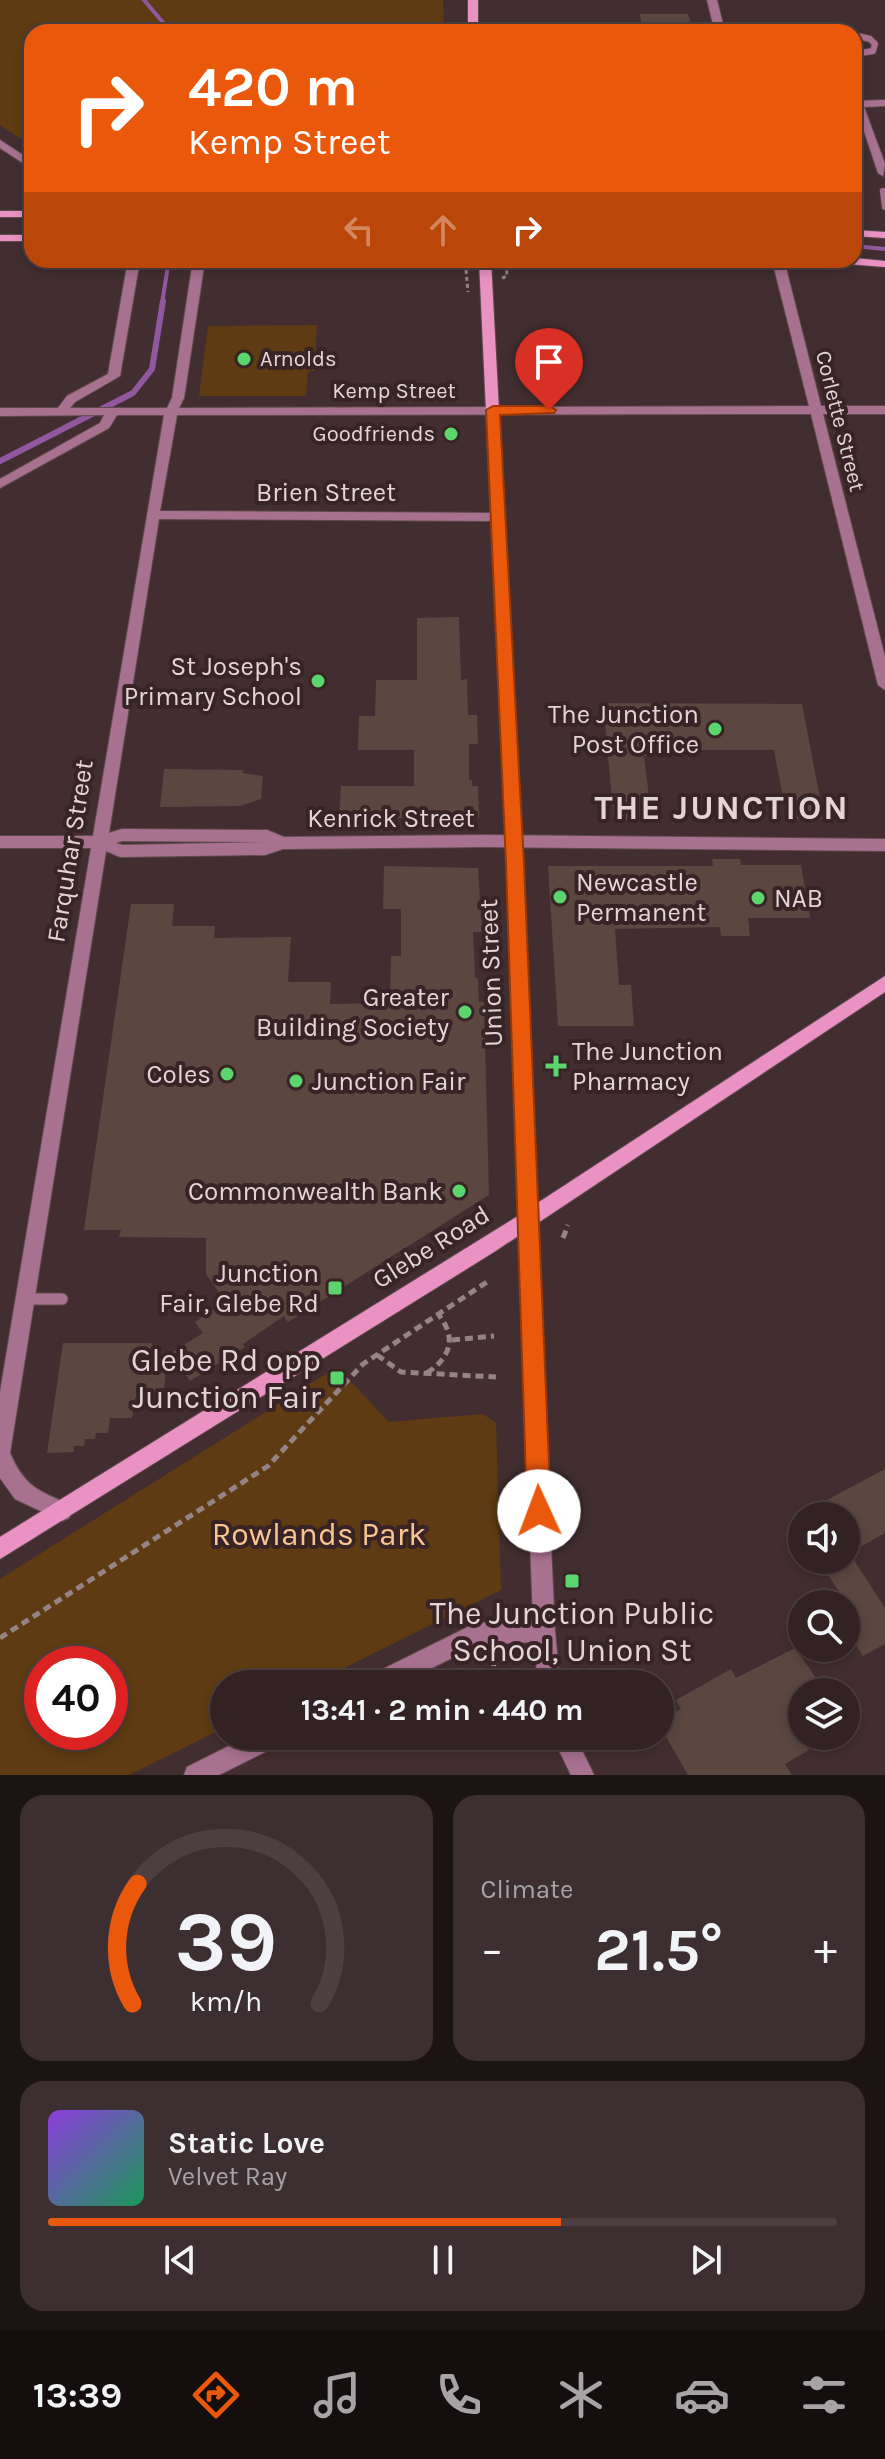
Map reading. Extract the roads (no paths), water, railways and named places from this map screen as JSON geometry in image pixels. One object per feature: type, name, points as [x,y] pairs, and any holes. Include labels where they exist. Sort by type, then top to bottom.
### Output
[{"type":"main road","points":[[473,0],[473,24]]},
{"type":"main road","points":[[0,214],[24,214]]},
{"type":"main road","points":[[862,234],[885,235]]},
{"type":"main road","points":[[0,238],[24,238]]},
{"type":"main road","points":[[862,262],[885,264]]},
{"type":"main road","name":"Union Street","points":[[485,268],[514,842],[527,1219]]},
{"type":"main road","name":"Glebe Road","points":[[0,1549],[527,1219],[885,983]]},
{"type":"street","points":[[712,0],[718,24]]},
{"type":"street","points":[[862,104],[885,103]]},
{"type":"street","points":[[862,130],[883,173]]},
{"type":"street","points":[[0,143],[24,160]]},
{"type":"street","points":[[61,412],[71,399],[114,376],[133,268]]},
{"type":"street","name":"Farquhar Street","points":[[62,1511],[19,1493],[0,1454],[153,515],[171,412],[178,398],[198,268]]},
{"type":"street","name":"Corlette Street","points":[[780,268],[885,685]]},
{"type":"street","name":"Kemp Street","points":[[0,412],[885,410]]},
{"type":"street","points":[[0,484],[105,425],[106,413]]},
{"type":"street","name":"Brien Street","points":[[153,515],[498,517]]},
{"type":"street","name":"Kenrick Street","points":[[0,842],[99,842],[120,851],[265,849],[282,843],[885,845]]},
{"type":"street","name":"Union Street","points":[[527,1219],[544,1631],[555,1670]]},
{"type":"street","points":[[405,1670],[476,1634],[544,1631]]},
{"type":"street","points":[[195,1775],[245,1750]]},
{"type":"street","points":[[570,1750],[583,1775]]},
{"type":"lane","points":[[862,37],[875,44],[873,51],[862,53]]},
{"type":"lane","points":[[883,191],[885,207]]},
{"type":"lane","points":[[25,1299],[62,1299]]},
{"type":"waterway","points":[[144,0],[164,24]]},
{"type":"waterway","points":[[862,247],[885,249]]},
{"type":"waterway","points":[[162,303],[168,268]]},
{"type":"waterway","points":[[0,461],[133,393],[152,369],[163,301]]},
{"type":"place","name":"Arnolds","points":[[244,359]]},
{"type":"place","name":"Goodfriends","points":[[451,434]]},
{"type":"place","name":"St Joseph's Primary School","points":[[318,681]]},
{"type":"place","name":"The Junction Post Office","points":[[715,729]]},
{"type":"place","name":"Newcastle Permanent","points":[[560,897]]},
{"type":"place","name":"NAB","points":[[758,898]]},
{"type":"place","name":"Greater Building Society","points":[[465,1012]]},
{"type":"place","name":"The Junction Pharmacy","points":[[556,1066]]},
{"type":"place","name":"Coles","points":[[227,1074]]},
{"type":"place","name":"Junction Fair","points":[[296,1081]]},
{"type":"place","name":"Commonwealth Bank","points":[[459,1191]]},
{"type":"place","name":"Junction Fair, Glebe Rd","points":[[335,1288]]},
{"type":"place","name":"Glebe Rd opp Junction Fair","points":[[337,1378]]},
{"type":"place","name":"The Junction Public School, Union St","points":[[572,1581]]},
{"type":"district","name":"THE JUNCTION","points":[[722,808]]},
{"type":"park label","name":"Rowlands Park","points":[[319,1534]]}]
